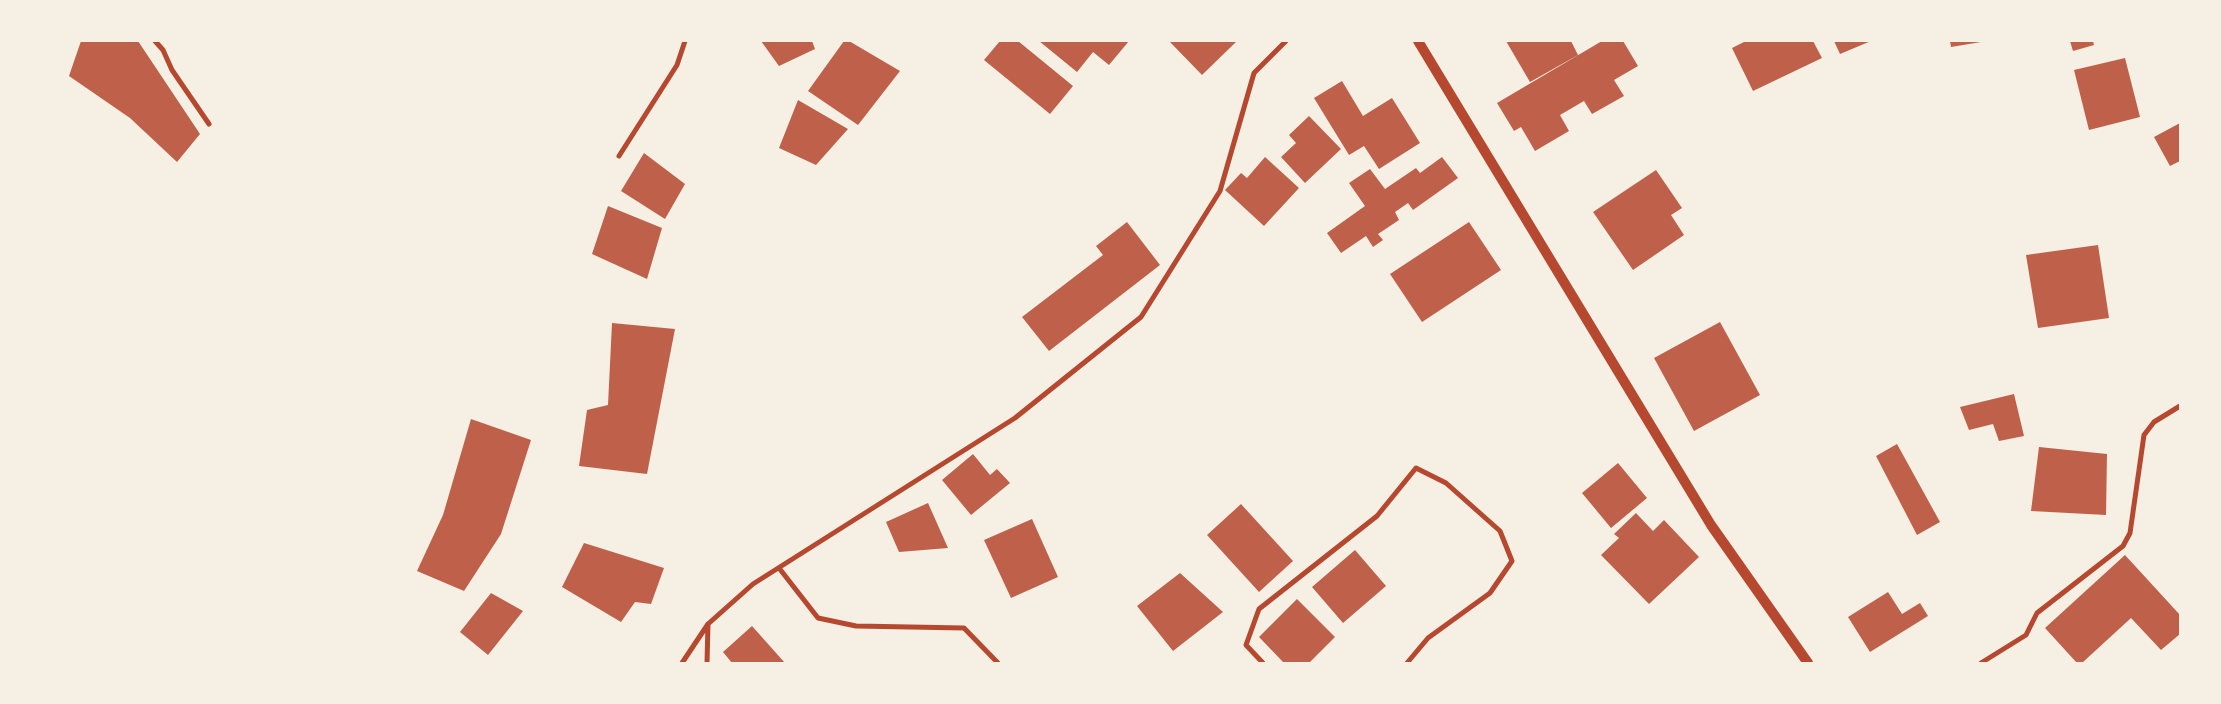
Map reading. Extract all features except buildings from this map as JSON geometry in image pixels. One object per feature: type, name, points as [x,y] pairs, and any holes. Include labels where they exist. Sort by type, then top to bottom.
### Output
[{"type":"main road","points":[[1418,41],[1711,525],[1808,663]]},
{"type":"street","points":[[155,41],[163,50],[172,70],[209,124]]},
{"type":"street","points":[[619,156],[677,65],[685,41]]},
{"type":"street","points":[[682,663],[708,624],[753,584],[1016,418],[1141,318],[1220,191],[1254,73],[1286,41]]},
{"type":"street","points":[[1982,663],[2026,635],[2037,613],[2123,546],[2130,533],[2144,435],[2154,422],[2180,406]]},
{"type":"street","points":[[1263,663],[1246,645],[1259,609],[1377,516],[1416,468],[1446,483],[1500,531],[1512,561],[1490,594],[1428,638],[1407,663]]},
{"type":"street","points":[[779,568],[818,618],[856,626],[964,628],[998,663]]},
{"type":"street","points":[[707,663],[708,624]]}]
